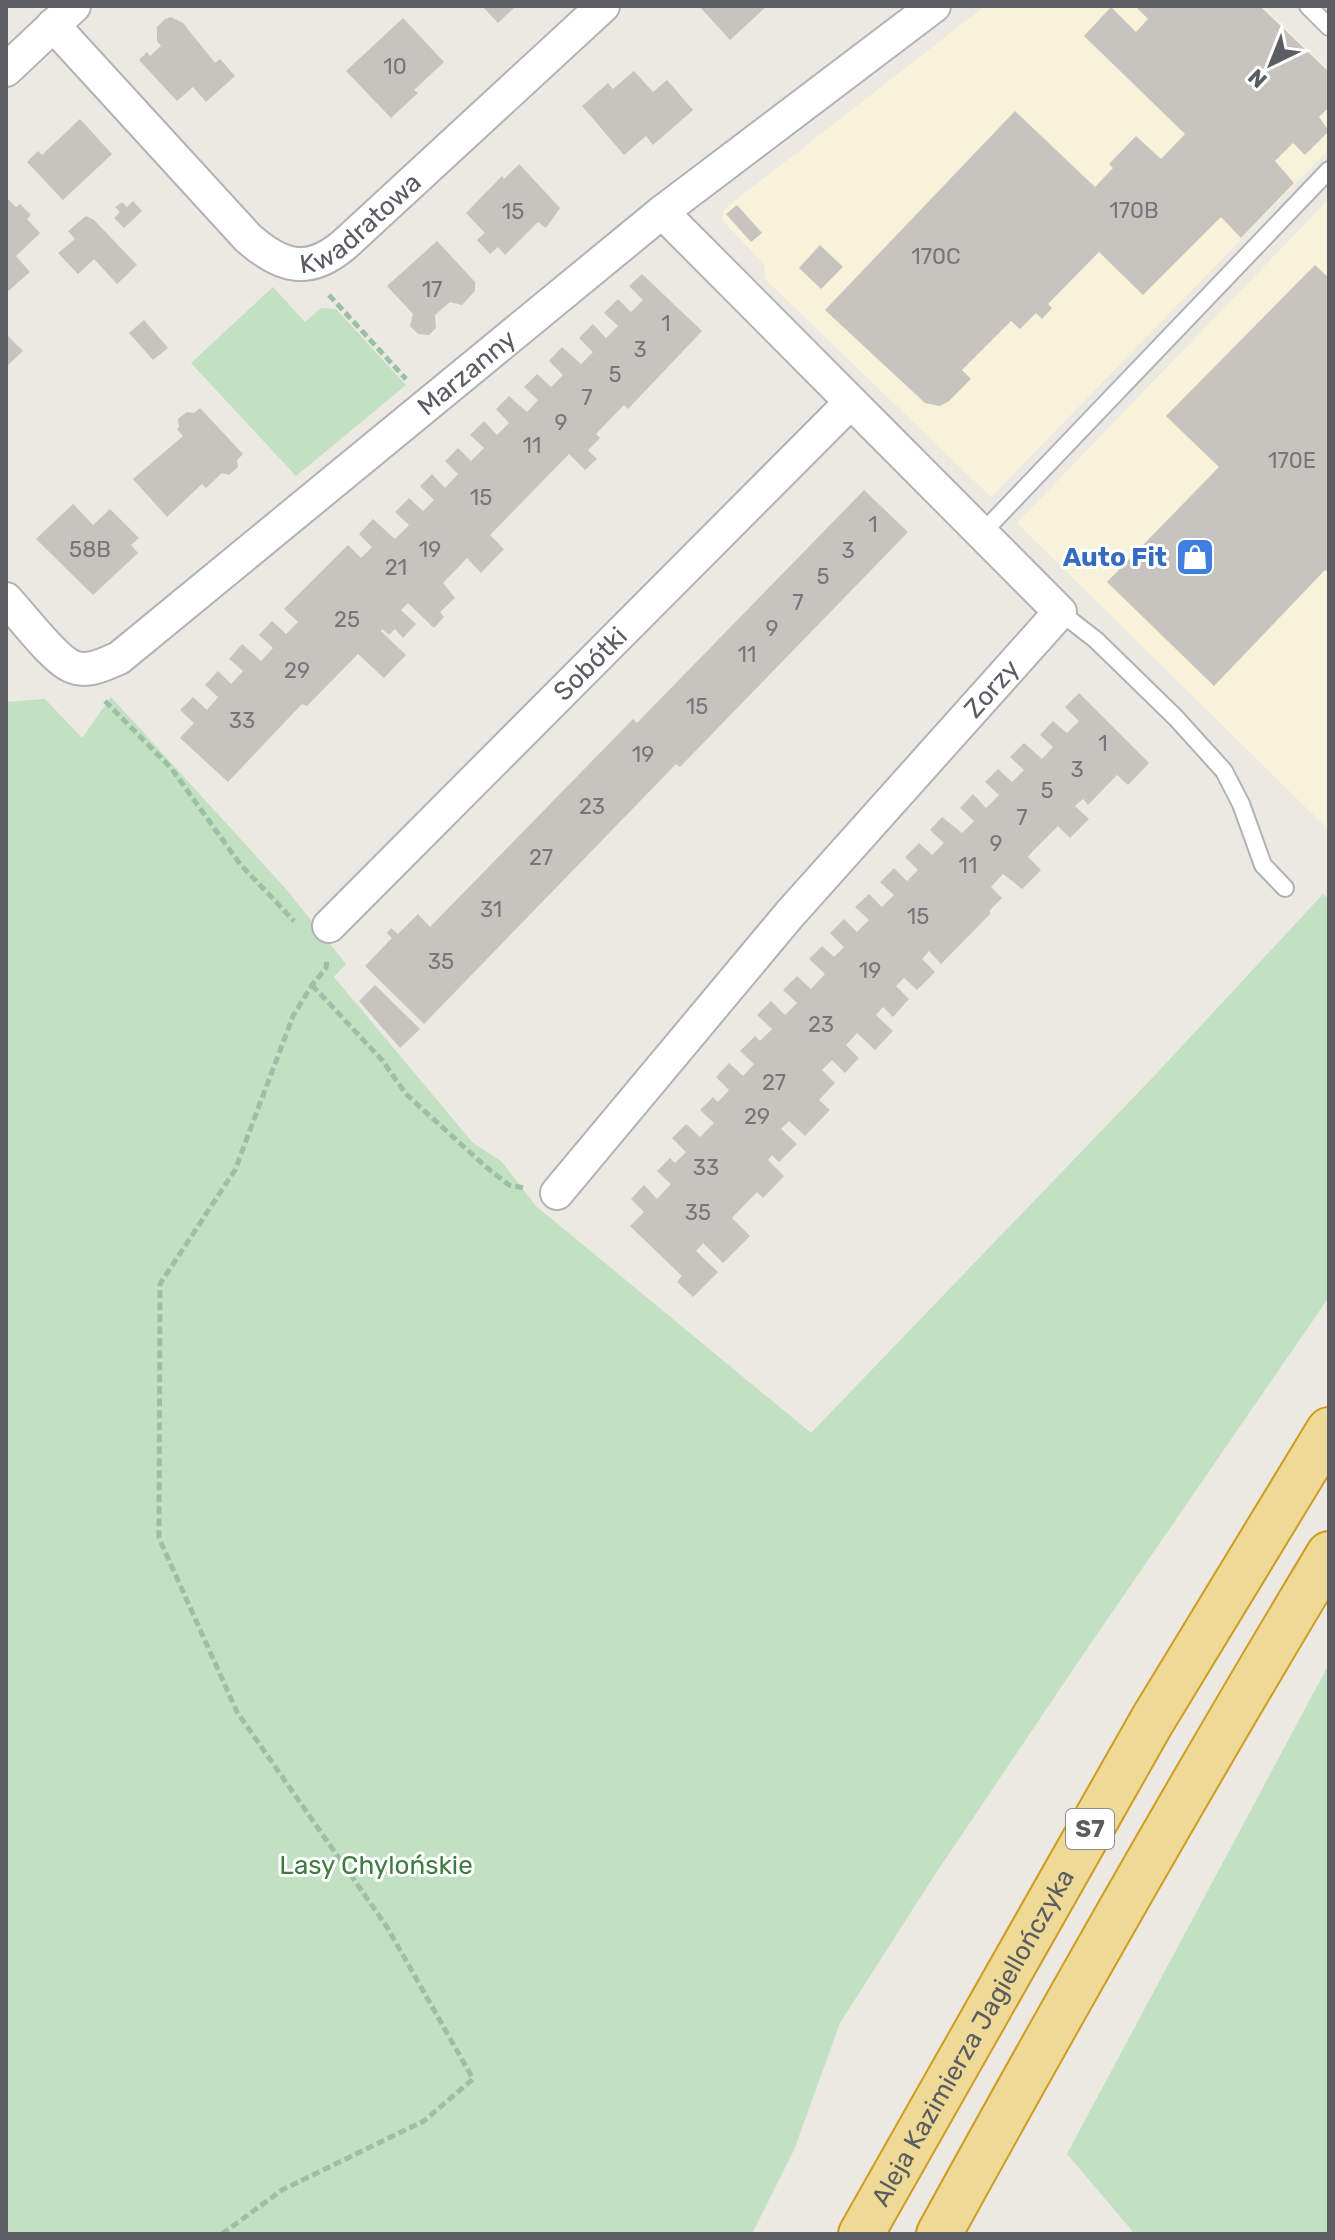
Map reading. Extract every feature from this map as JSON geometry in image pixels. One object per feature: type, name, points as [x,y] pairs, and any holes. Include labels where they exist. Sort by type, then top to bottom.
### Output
[{"type":"highway","name":"Aleja Kazimierza Jagiellończyka","points":[[861,2234],[1152,1721],[1329,1430]]},
{"type":"highway","name":"S7","points":[[939,2234],[1210,1752],[1329,1554]]},
{"type":"street","name":"Kwadratowa","points":[[63,16],[248,238],[279,260],[314,264],[332,256],[603,6]]},
{"type":"street","name":"Marzanny","points":[[71,666],[88,669],[119,658],[662,212],[934,6]]},
{"type":"street","points":[[6,70],[63,16]]},
{"type":"street","points":[[662,212],[1060,612]]},
{"type":"street","name":"Sobótki","points":[[329,926],[851,402]]},
{"type":"street","points":[[6,599],[71,666]]},
{"type":"street","name":"Zorzy","points":[[557,1193],[789,915],[1060,612]]},
{"type":"lane","points":[[1308,6],[1329,27]]},
{"type":"lane","points":[[982,533],[1329,170]]},
{"type":"lane","points":[[1060,612],[1096,640],[1176,718],[1224,771],[1241,804],[1263,865],[1285,888]]},
{"type":"path","points":[[314,264],[327,292],[429,403]]},
{"type":"path","points":[[71,666],[171,768],[240,864],[298,925],[329,926],[326,968],[293,1016],[235,1170],[160,1284],[159,1538],[237,1712],[387,1927],[473,2079],[424,2121],[282,2190],[222,2234]]},
{"type":"path","points":[[312,985],[382,1060],[406,1094],[486,1167],[509,1185],[557,1193]]},
{"type":"shaded area","points":[[985,6],[1263,6],[1329,70],[1329,149],[991,497],[766,280],[764,264],[723,221],[723,210]]},
{"type":"shaded area","points":[[1329,199],[1329,830],[1017,523]]},
{"type":"green space","points":[[273,287],[305,322],[321,308],[336,309],[406,385],[296,476],[191,363]]},
{"type":"green space","name":"Lasy Chylońskie","points":[[111,697],[286,889],[346,964],[334,977],[473,1143],[501,1161],[536,1206],[811,1433],[1157,1073],[1323,894],[1329,899],[1329,1297],[1080,1659],[932,1879],[840,2023],[794,2150],[752,2234],[6,2234],[6,702],[45,699],[82,738]]},
{"type":"green space","points":[[1329,1664],[1329,2234],[1135,2234],[1067,2154]]},
{"type":"building","points":[[482,6],[516,6],[498,23]]},
{"type":"building","points":[[699,6],[767,6],[730,40]]},
{"type":"building","points":[[1135,6],[1260,6],[1329,72],[1329,107],[1319,117],[1329,131],[1305,155],[1293,143],[1275,161],[1294,183],[1241,238],[1221,217],[1143,295],[1099,252],[1048,304],[1052,308],[1042,319],[1036,313],[1020,329],[1011,321],[962,370],[971,379],[949,401],[940,406],[925,403],[825,310],[1015,111],[1095,187],[1113,168],[1109,164],[1136,136],[1161,159],[1185,134],[1084,36],[1111,7],[1136,32],[1148,19]]},
{"type":"building","points":[[171,17],[183,23],[215,63],[220,59],[235,76],[206,102],[193,87],[177,101],[139,60],[147,52],[150,56],[161,46],[157,41],[157,27]]},
{"type":"building","points":[[403,18],[444,62],[414,90],[418,93],[391,118],[346,71]]},
{"type":"building","points":[[634,71],[653,92],[667,80],[693,110],[653,145],[646,136],[624,155],[582,106],[608,83],[613,89]]},
{"type":"building","points":[[80,119],[112,154],[63,200],[27,162],[38,151],[42,155]]},
{"type":"building","points":[[519,164],[560,208],[546,228],[538,222],[505,255],[498,247],[490,254],[477,240],[485,233],[466,213],[502,176],[504,179]]},
{"type":"building","points":[[6,197],[16,207],[20,204],[31,215],[27,219],[40,233],[16,256],[30,272],[6,293]]},
{"type":"building","points":[[133,201],[142,211],[124,228],[114,218],[120,212],[115,207],[122,202],[127,207]]},
{"type":"building","points":[[737,205],[762,233],[751,242],[726,214]]},
{"type":"building","points":[[86,216],[94,220],[137,265],[117,284],[94,259],[78,274],[58,253],[75,239],[68,231]]},
{"type":"building","points":[[437,241],[475,282],[475,291],[462,305],[450,302],[435,315],[436,328],[429,335],[418,334],[410,326],[413,314],[387,286]]},
{"type":"building","points":[[820,245],[843,267],[821,289],[799,268]]},
{"type":"building","points":[[1315,265],[1329,278],[1329,573],[1325,570],[1214,686],[1107,582],[1219,467],[1166,416]]},
{"type":"building","points":[[642,274],[702,331],[628,409],[624,405],[596,434],[600,438],[588,450],[597,459],[585,470],[569,454],[490,535],[504,549],[481,573],[467,558],[443,583],[455,598],[440,612],[444,617],[434,628],[408,603],[401,610],[416,624],[403,638],[395,629],[389,635],[382,629],[406,655],[384,678],[358,654],[307,706],[302,704],[228,782],[180,738],[194,723],[180,710],[193,697],[207,710],[218,697],[205,685],[218,671],[231,684],[243,671],[229,659],[242,644],[261,661],[273,648],[259,635],[272,621],[286,634],[298,622],[284,609],[348,545],[361,558],[372,547],[359,534],[373,519],[395,539],[409,525],[395,512],[409,498],[423,511],[434,500],[420,486],[432,474],[445,488],[458,474],[445,461],[458,448],[471,461],[484,448],[470,435],[484,421],[497,435],[509,423],[496,409],[509,396],[527,412],[538,400],[524,387],[537,374],[551,387],[563,375],[549,361],[562,347],[581,364],[593,352],[579,338],[593,324],[606,338],[618,326],[604,313],[618,299],[631,312],[643,300],[629,286]]},
{"type":"building","points":[[144,320],[168,348],[153,360],[129,333]]},
{"type":"building","points":[[6,334],[23,351],[6,367]]},
{"type":"building","points":[[200,408],[243,454],[237,460],[238,467],[229,475],[222,473],[206,488],[202,484],[167,517],[133,479],[183,436],[177,429],[178,419]]},
{"type":"building","points":[[864,490],[908,532],[680,767],[676,764],[424,1024],[365,966],[392,938],[387,933],[391,928],[398,934],[418,914],[430,927],[633,719],[637,723]]},
{"type":"building","points":[[73,504],[93,525],[110,509],[139,538],[131,545],[138,553],[93,595],[36,539]]},
{"type":"building","points":[[1079,693],[1149,763],[1128,785],[1117,775],[1088,805],[1083,799],[1075,806],[1089,819],[1070,838],[1058,826],[1032,852],[1028,857],[1041,870],[1022,889],[1003,874],[991,887],[1002,898],[941,964],[929,951],[922,959],[935,972],[917,990],[904,978],[896,986],[909,999],[893,1017],[883,1007],[876,1015],[893,1031],[875,1050],[857,1033],[846,1045],[859,1058],[845,1073],[832,1060],[822,1070],[835,1083],[819,1100],[830,1110],[805,1136],[789,1121],[781,1129],[797,1144],[779,1162],[772,1155],[768,1160],[784,1176],[763,1198],[757,1192],[732,1218],[750,1236],[723,1263],[703,1243],[696,1251],[718,1272],[693,1297],[677,1282],[682,1276],[630,1226],[644,1212],[631,1199],[644,1185],[657,1199],[671,1184],[657,1171],[670,1158],[675,1163],[686,1152],[672,1138],[686,1124],[700,1137],[714,1123],[700,1110],[713,1097],[718,1102],[729,1090],[716,1077],[729,1063],[743,1076],[754,1064],[740,1051],[755,1036],[760,1041],[772,1029],[757,1015],[771,1001],[785,1015],[797,1003],[783,990],[797,976],[811,989],[825,974],[809,959],[822,946],[834,957],[844,947],[830,933],[844,919],[857,932],[869,920],[855,907],[869,894],[882,907],[894,895],[880,882],[894,868],[907,881],[918,870],[905,857],[919,843],[932,855],[944,843],[930,830],[942,817],[962,833],[974,821],[960,808],[973,794],[986,808],[999,795],[985,782],[998,769],[1012,782],[1024,770],[1010,757],[1024,743],[1042,759],[1053,747],[1040,735],[1053,721],[1067,733],[1079,721],[1065,707]]},
{"type":"building","points":[[375,985],[420,1029],[400,1048],[359,1001]]},
{"type":"place","name":"Auto Fit","points":[[1195,557]]}]
